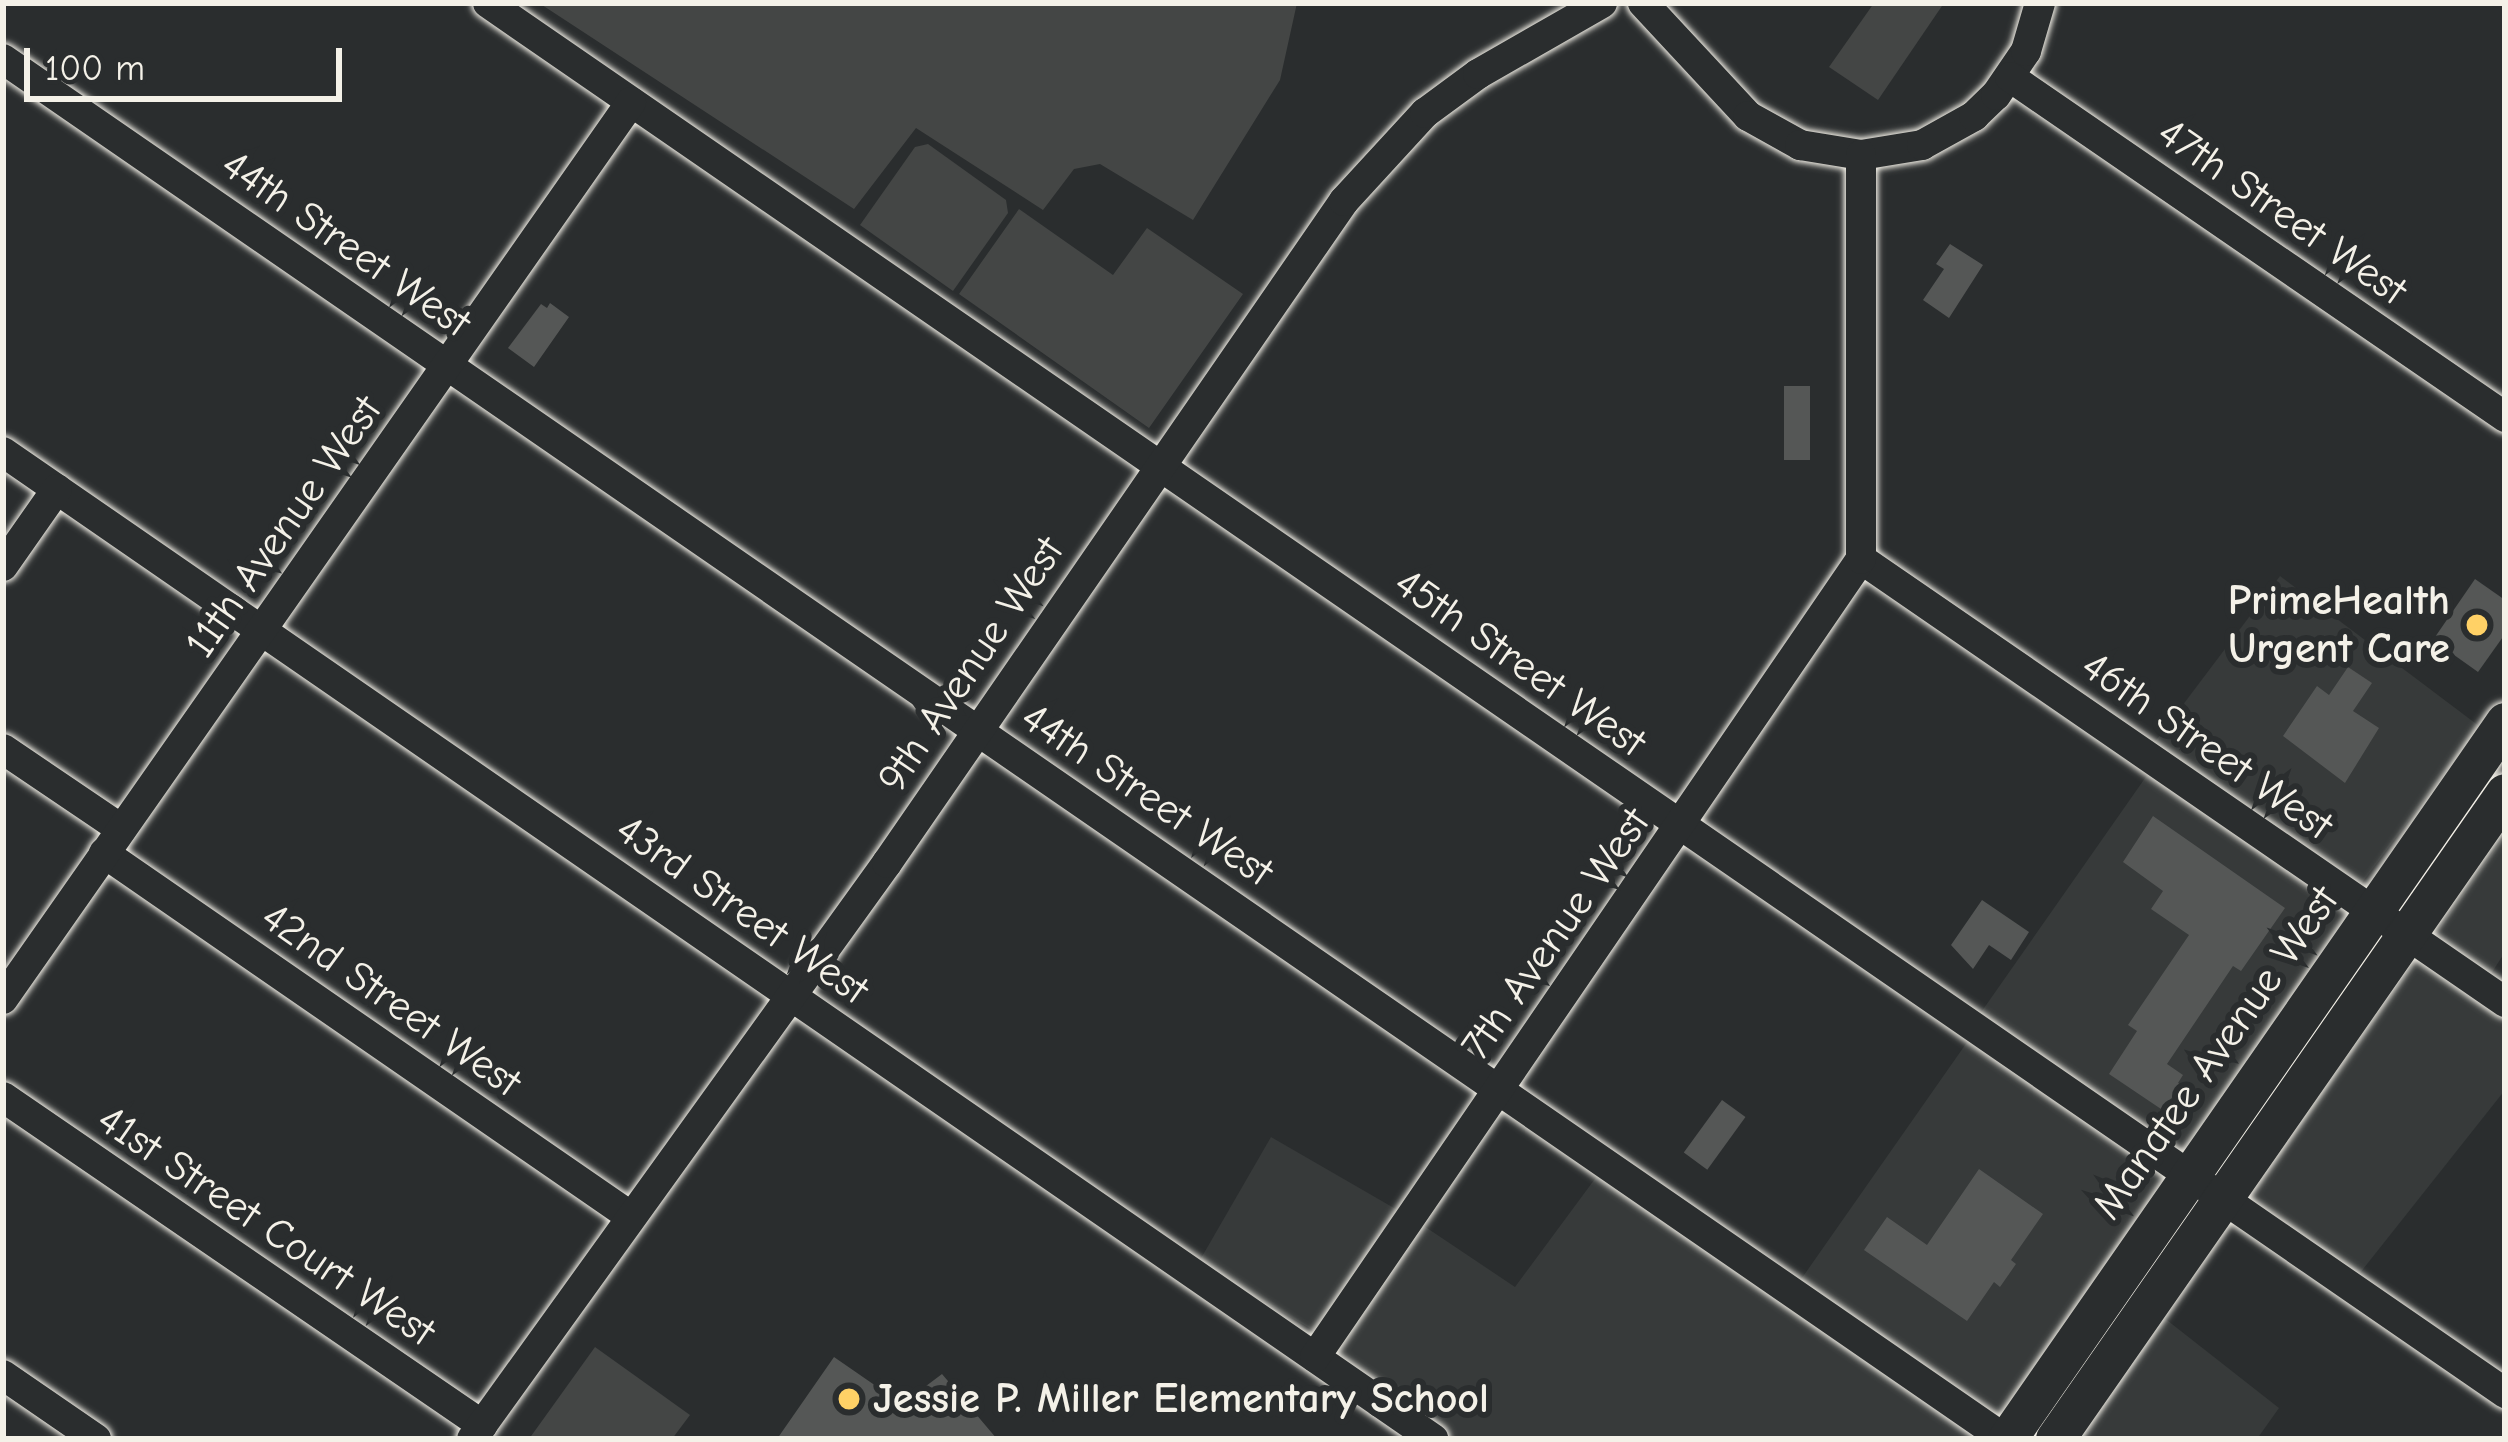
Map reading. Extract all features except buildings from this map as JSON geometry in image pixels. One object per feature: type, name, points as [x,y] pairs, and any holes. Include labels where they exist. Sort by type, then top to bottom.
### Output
[{"type":"main road","name":"Manatee Avenue West","points":[[2006,1439],[2505,722]]},
{"type":"main road","name":"Manatee Avenue West","points":[[2055,1439],[2505,793]]},
{"type":"street","name":"45th Street West","points":[[488,3],[2505,1393]]},
{"type":"street","name":"9th Avenue West","points":[[477,1432],[792,995],[1159,465],[1377,161],[1425,113],[1478,74],[1602,3]]},
{"type":"street","points":[[1643,3],[1748,116],[1800,145],[1861,155],[1894,152],[1949,132],[1974,116],[2010,77],[2026,51],[2040,3]]},
{"type":"street","name":"44th Street West","points":[[3,59],[2006,1439]]},
{"type":"street","name":"47th Street West","points":[[2010,77],[2505,417]]},
{"type":"street","name":"11th Avenue West","points":[[3,999],[631,102]]},
{"type":"street","points":[[1861,155],[1861,560]]},
{"type":"street","name":"43rd Street West","points":[[3,452],[1433,1439]]},
{"type":"street","points":[[3,566],[57,490]]},
{"type":"street","name":"7th Avenue West","points":[[1315,1358],[1861,560]]},
{"type":"street","name":"46th Street West","points":[[1861,560],[2505,1002]]},
{"type":"street","name":"42nd Street West","points":[[3,749],[113,841],[631,1216]]},
{"type":"street","name":"41st Street Court West","points":[[3,1097],[477,1432]]},
{"type":"street","points":[[3,1375],[96,1439]]},
{"type":"shaded area","points":[[539,3],[1297,3],[1280,80],[1193,220],[1100,164],[1074,169],[1043,210],[916,128],[854,209]]},
{"type":"shaded area","points":[[1874,3],[1944,3],[1878,100],[1829,67]]},
{"type":"shaded area","points":[[928,144],[1006,200],[1008,213],[953,291],[860,225],[915,147]]},
{"type":"shaded area","points":[[1019,209],[1113,275],[1147,228],[1243,294],[1149,428],[959,294]]},
{"type":"shaded area","points":[[2280,576],[2480,726],[2351,897],[2152,746]]},
{"type":"shaded area","points":[[2150,771],[2354,914],[2182,1160],[1978,1017]]},
{"type":"shaded area","points":[[2505,835],[2505,952],[2489,977],[2432,938]]},
{"type":"shaded area","points":[[2419,956],[2505,1016],[2505,1090],[2356,1278],[2245,1201]]},
{"type":"shaded area","points":[[1970,1038],[2172,1180],[2003,1422],[1800,1280]]},
{"type":"shaded area","points":[[1271,1137],[1400,1212],[1327,1338],[1198,1263]]},
{"type":"shaded area","points":[[1600,1172],[1986,1439],[1452,1439],[1331,1355],[1421,1224],[1515,1287]]},
{"type":"shaded area","points":[[2163,1317],[2279,1408],[2257,1439],[2077,1439]]},
{"type":"shaded area","points":[[595,1347],[690,1415],[672,1439],[529,1439]]},
{"type":"place","name":"PrimeHealth Urgent Care","points":[[2477,625]]},
{"type":"place","name":"Jessie P. Miller Elementary School","points":[[849,1399]]}]
